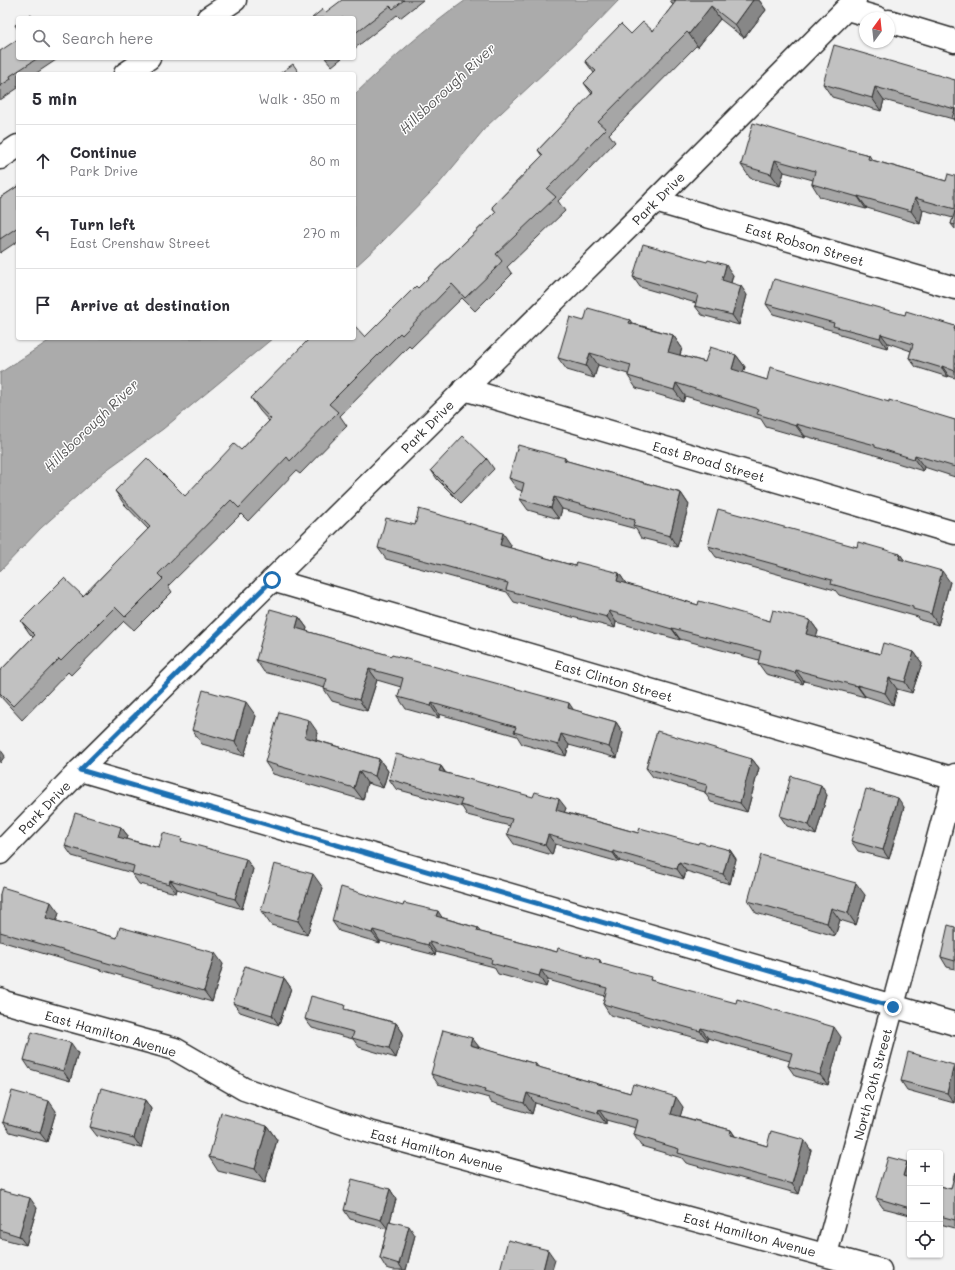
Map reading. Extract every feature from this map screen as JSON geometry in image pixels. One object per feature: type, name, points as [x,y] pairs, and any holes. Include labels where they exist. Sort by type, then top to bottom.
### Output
[{"type":"street","points":[[211,16],[235,0]]},
{"type":"street","points":[[851,4],[866,12]]},
{"type":"street","name":"Park Drive","points":[[0,853],[80,770],[655,201],[851,4]]},
{"type":"street","points":[[895,23],[955,41]]},
{"type":"street","points":[[128,72],[146,60]]},
{"type":"street","points":[[0,158],[16,147]]},
{"type":"street","name":"East Robson Street","points":[[655,201],[955,288]]},
{"type":"street","name":"East Broad Street","points":[[464,389],[955,533]]},
{"type":"street","name":"East Clinton Street","points":[[272,580],[955,777]]},
{"type":"street","points":[[80,770],[955,1024]]},
{"type":"street","name":"North 20th Street","points":[[826,1254],[955,777]]},
{"type":"street","name":"East Hamilton Avenue","points":[[1,1005],[174,1049],[244,1089],[366,1131],[826,1254],[880,1270]]},
{"type":"water","name":"Hillsborough River","points":[[466,0],[619,0],[592,28],[487,126],[438,185],[356,266],[356,93],[408,45]]},
{"type":"water","name":"Hillsborough River","points":[[50,340],[271,340],[163,429],[105,471],[41,528],[0,571],[0,373]]},
{"type":"building","points":[[342,0],[404,0],[393,9],[390,6],[356,32],[356,16],[314,16],[323,9],[326,12]]},
{"type":"building","points":[[674,0],[753,0],[735,25],[711,6],[689,34],[687,32],[598,122],[606,129],[547,189],[556,197],[496,254],[502,261],[495,269],[465,298],[452,284],[402,335],[400,333],[329,404],[338,412],[290,461],[287,457],[239,508],[231,500],[158,574],[163,579],[125,617],[115,607],[61,661],[59,659],[13,706],[0,693],[0,671],[35,635],[21,621],[64,578],[83,596],[150,527],[115,491],[147,458],[185,496],[234,444],[241,450],[271,419],[251,398],[308,340],[356,340],[356,327],[365,337],[416,286],[418,288],[496,212],[492,207],[543,155],[538,150],[593,92],[584,83],[596,71],[585,61],[621,24],[631,34],[643,22],[653,31],[676,1]]},
{"type":"building","points":[[16,40],[16,60],[35,60],[10,76],[11,79],[0,86],[0,51]]},
{"type":"building","points":[[834,45],[955,80],[955,109],[875,87],[872,98],[823,84]]},
{"type":"building","points":[[293,64],[299,72],[282,72]]},
{"type":"building","points":[[955,109],[955,119],[952,118]]},
{"type":"building","points":[[753,123],[822,144],[823,143],[869,155],[868,159],[946,181],[948,174],[955,176],[955,209],[915,198],[911,211],[858,197],[812,184],[815,171],[775,160],[771,174],[741,165]]},
{"type":"building","points":[[16,187],[16,228],[0,239],[0,198]]},
{"type":"building","points":[[955,211],[955,225],[951,224]]},
{"type":"building","points":[[643,244],[707,262],[708,260],[726,265],[722,280],[741,286],[732,315],[695,306],[698,295],[633,277]]},
{"type":"building","points":[[774,279],[905,315],[906,311],[955,326],[955,371],[942,366],[942,368],[909,358],[913,344],[881,334],[880,338],[833,326],[834,323],[766,304]]},
{"type":"building","points":[[588,308],[630,320],[629,323],[673,335],[668,352],[705,362],[710,347],[736,355],[732,369],[767,380],[770,367],[955,420],[955,467],[915,455],[914,459],[875,447],[875,445],[796,424],[796,426],[757,414],[759,409],[676,383],[674,390],[628,376],[631,365],[590,353],[586,366],[558,358],[570,317],[584,321]]},
{"type":"building","points":[[463,436],[487,459],[454,493],[431,470]]},
{"type":"building","points":[[518,445],[565,458],[564,460],[681,493],[670,536],[633,526],[635,520],[554,497],[551,508],[520,499],[524,483],[509,478]]},
{"type":"building","points":[[419,509],[503,533],[500,545],[575,566],[576,562],[619,573],[617,581],[698,605],[699,601],[770,621],[773,610],[810,620],[806,634],[880,654],[883,643],[914,652],[905,682],[889,678],[885,693],[796,670],[795,673],[758,663],[761,651],[672,629],[609,611],[607,617],[506,590],[508,583],[378,548],[386,518],[415,525]]},
{"type":"building","points":[[718,509],[857,547],[858,542],[900,554],[899,559],[942,571],[931,614],[913,609],[913,607],[831,584],[832,580],[708,546]]},
{"type":"building","points":[[270,609],[299,617],[296,628],[392,656],[569,703],[568,708],[616,722],[609,747],[561,734],[558,745],[514,732],[516,727],[432,703],[431,706],[398,697],[403,678],[369,669],[359,700],[324,689],[327,679],[256,660]]},
{"type":"building","points":[[203,690],[246,702],[235,742],[192,730]]},
{"type":"building","points":[[279,712],[309,720],[305,737],[379,759],[375,776],[359,771],[354,788],[265,762]]},
{"type":"building","points":[[657,731],[752,759],[740,803],[705,793],[707,785],[646,768]]},
{"type":"building","points":[[396,754],[441,766],[439,771],[533,797],[535,792],[559,799],[556,810],[638,833],[640,828],[698,844],[699,842],[730,850],[723,874],[679,862],[677,869],[548,835],[545,845],[507,834],[512,819],[460,805],[462,800],[389,779]]},
{"type":"building","points":[[791,776],[821,785],[809,825],[780,816]]},
{"type":"building","points":[[866,789],[898,798],[883,850],[851,841]]},
{"type":"building","points":[[75,813],[121,827],[118,837],[159,848],[163,833],[182,838],[181,841],[246,859],[235,899],[170,880],[169,884],[132,874],[134,866],[65,846]]},
{"type":"building","points":[[761,855],[856,883],[848,913],[831,908],[827,923],[748,901]]},
{"type":"building","points":[[274,864],[313,874],[298,921],[261,911]]},
{"type":"building","points":[[2,887],[51,902],[46,918],[117,938],[120,927],[215,953],[204,991],[0,932],[0,894]]},
{"type":"building","points":[[341,887],[403,906],[404,903],[438,911],[436,916],[478,928],[477,931],[557,952],[558,948],[600,960],[599,963],[651,977],[650,980],[736,1003],[737,999],[834,1027],[820,1075],[788,1066],[792,1053],[701,1028],[700,1031],[603,1004],[607,988],[541,970],[539,976],[491,963],[492,959],[429,942],[428,945],[373,930],[372,933],[332,921]]},
{"type":"building","points":[[948,925],[955,927],[955,961],[941,957]]},
{"type":"building","points":[[245,966],[284,978],[272,1015],[233,1003]]},
{"type":"building","points":[[311,996],[345,1005],[344,1009],[396,1023],[389,1048],[352,1038],[354,1032],[305,1019]]},
{"type":"building","points":[[443,1030],[472,1038],[470,1045],[536,1064],[535,1066],[630,1093],[633,1084],[676,1097],[671,1114],[731,1130],[730,1135],[767,1146],[771,1131],[804,1140],[792,1184],[678,1153],[679,1149],[634,1135],[638,1120],[599,1110],[598,1113],[527,1093],[524,1103],[484,1092],[485,1089],[431,1074]]},
{"type":"building","points":[[32,1032],[71,1043],[63,1071],[24,1060]]},
{"type":"building","points":[[908,1052],[954,1065],[947,1093],[901,1081]]},
{"type":"building","points":[[101,1088],[145,1100],[134,1138],[90,1127]]},
{"type":"building","points":[[12,1091],[49,1101],[40,1133],[3,1122]]},
{"type":"building","points":[[221,1113],[267,1126],[255,1169],[209,1157]]},
{"type":"building","points":[[888,1157],[907,1162],[903,1176],[907,1177],[907,1207],[876,1198]]},
{"type":"building","points":[[955,1173],[955,1220],[943,1217],[943,1187],[951,1189]]},
{"type":"building","points":[[352,1179],[390,1189],[381,1220],[344,1210]]},
{"type":"building","points":[[0,1190],[30,1198],[19,1236],[0,1230]]},
{"type":"building","points":[[389,1221],[409,1226],[399,1264],[380,1258]]},
{"type":"building","points":[[508,1240],[548,1250],[543,1270],[500,1270]]},
{"type":"route","points":[[272,580],[80,770],[893,1007]]}]
